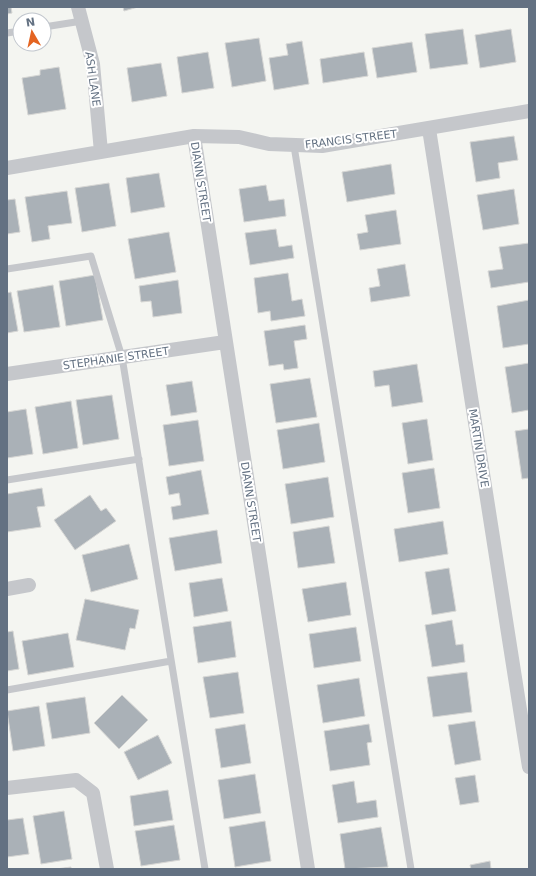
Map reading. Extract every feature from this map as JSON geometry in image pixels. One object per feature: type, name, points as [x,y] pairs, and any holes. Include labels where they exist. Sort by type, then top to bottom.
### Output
[{"type":"street","name":"ASH LANE","points":[[80,14],[93,64],[101,152]]},
{"type":"street","name":"FRANCIS STREET","points":[[7,168],[194,136],[239,137],[269,144],[322,146],[529,112]]},
{"type":"street","name":"MARTIN DRIVE","points":[[429,129],[529,767]]},
{"type":"street","name":"DIANN STREET","points":[[194,136],[308,869]]},
{"type":"street","name":"STEPHANIE STREET","points":[[7,374],[225,342]]},
{"type":"street","points":[[7,589],[29,585]]},
{"type":"street","points":[[7,788],[76,780],[93,793],[107,869]]},
{"type":"lane","points":[[52,24],[80,14]]},
{"type":"lane","points":[[294,146],[411,869]]},
{"type":"lane","points":[[7,269],[92,256],[122,357],[205,869]]},
{"type":"lane","points":[[7,480],[139,460]]},
{"type":"lane","points":[[7,690],[172,662]]},
{"type":"building","points":[[7,7],[11,7],[12,13],[7,14]]},
{"type":"building","points":[[123,7],[138,7],[124,11]]},
{"type":"building","points":[[463,29],[468,64],[430,69],[425,34]]},
{"type":"building","points":[[511,29],[516,62],[480,68],[475,35]]},
{"type":"building","points":[[259,38],[266,81],[232,87],[225,43]]},
{"type":"building","points":[[302,41],[309,84],[274,90],[269,58],[288,55],[286,44]]},
{"type":"building","points":[[412,42],[417,72],[377,78],[372,48]]},
{"type":"building","points":[[208,52],[214,88],[182,93],[177,57]]},
{"type":"building","points":[[364,52],[368,76],[323,83],[320,59]]},
{"type":"building","points":[[161,63],[167,96],[132,102],[127,68]]},
{"type":"building","points":[[59,67],[66,109],[28,115],[22,78],[40,75],[40,70]]},
{"type":"building","points":[[514,136],[518,160],[498,163],[500,178],[476,182],[470,142]]},
{"type":"building","points":[[391,164],[395,194],[347,202],[342,172]]},
{"type":"building","points":[[159,173],[165,207],[131,213],[126,178]]},
{"type":"building","points":[[109,183],[116,226],[82,232],[75,188]]},
{"type":"building","points":[[266,185],[269,201],[284,199],[286,216],[244,222],[239,189]]},
{"type":"building","points":[[514,189],[519,224],[483,230],[477,195]]},
{"type":"building","points":[[67,191],[72,223],[48,226],[50,239],[32,242],[25,197]]},
{"type":"building","points":[[15,199],[20,232],[7,234],[7,200]]},
{"type":"building","points":[[396,210],[401,244],[360,250],[357,234],[368,232],[365,215]]},
{"type":"building","points":[[276,229],[279,247],[292,245],[294,258],[250,265],[245,233]]},
{"type":"building","points":[[169,232],[176,272],[135,279],[128,239]]},
{"type":"building","points":[[529,243],[529,282],[491,288],[488,271],[503,269],[499,247]]},
{"type":"building","points":[[405,264],[410,296],[371,302],[369,288],[380,286],[377,269]]},
{"type":"building","points":[[288,273],[292,301],[302,299],[305,316],[271,321],[270,311],[258,313],[254,278]]},
{"type":"building","points":[[95,275],[103,320],[66,326],[59,281]]},
{"type":"building","points":[[178,280],[182,313],[153,317],[151,301],[141,302],[139,286]]},
{"type":"building","points":[[53,285],[60,327],[24,332],[17,291]]},
{"type":"building","points":[[11,292],[18,331],[7,333],[7,293]]},
{"type":"building","points":[[529,300],[529,344],[503,348],[497,306]]},
{"type":"building","points":[[305,325],[307,339],[294,341],[298,368],[284,370],[283,364],[269,366],[264,331]]},
{"type":"building","points":[[529,363],[529,410],[512,413],[505,367]]},
{"type":"building","points":[[417,364],[423,402],[392,407],[389,385],[375,387],[373,371]]},
{"type":"building","points":[[310,378],[317,417],[276,423],[270,384]]},
{"type":"building","points":[[192,381],[197,412],[171,416],[166,385]]},
{"type":"building","points":[[112,395],[119,439],[83,445],[76,400]]},
{"type":"building","points":[[71,401],[78,448],[43,454],[35,407]]},
{"type":"building","points":[[26,409],[33,454],[7,458],[7,412]]},
{"type":"building","points":[[427,419],[433,460],[408,464],[402,423]]},
{"type":"building","points":[[198,420],[204,461],[169,466],[163,425]]},
{"type":"building","points":[[319,423],[325,462],[283,469],[277,430]]},
{"type":"building","points":[[529,429],[529,478],[522,479],[515,431]]},
{"type":"building","points":[[434,468],[440,508],[408,513],[402,473]]},
{"type":"building","points":[[201,470],[209,514],[173,520],[171,507],[181,505],[179,493],[169,495],[166,477]]},
{"type":"building","points":[[328,477],[334,517],[291,524],[285,484]]},
{"type":"building","points":[[42,488],[45,506],[37,507],[41,527],[7,532],[7,494]]},
{"type":"building","points":[[90,495],[101,511],[106,508],[116,521],[75,550],[54,520]]},
{"type":"building","points":[[443,521],[448,554],[399,562],[394,529]]},
{"type":"building","points":[[329,526],[335,563],[298,568],[293,532]]},
{"type":"building","points":[[217,530],[222,563],[175,571],[169,538]]},
{"type":"building","points":[[129,544],[138,579],[91,592],[82,555]]},
{"type":"building","points":[[449,568],[456,611],[432,615],[425,572]]},
{"type":"building","points":[[222,578],[228,611],[194,617],[189,583]]},
{"type":"building","points":[[346,582],[351,615],[308,622],[302,589]]},
{"type":"building","points":[[85,599],[139,610],[135,629],[130,628],[125,650],[76,640]]},
{"type":"building","points":[[452,620],[456,645],[463,644],[465,662],[432,667],[425,625]]},
{"type":"building","points":[[231,621],[236,657],[198,663],[193,627]]},
{"type":"building","points":[[356,627],[361,661],[314,668],[309,634]]},
{"type":"building","points":[[13,631],[19,669],[7,671],[7,632]]},
{"type":"building","points":[[68,633],[74,667],[28,675],[22,641]]},
{"type":"building","points":[[238,672],[244,713],[210,718],[203,677]]},
{"type":"building","points":[[467,672],[472,712],[433,717],[427,677]]},
{"type":"building","points":[[359,678],[365,716],[323,723],[317,685]]},
{"type":"building","points":[[122,695],[148,720],[119,749],[94,723]]},
{"type":"building","points":[[85,697],[90,733],[52,739],[46,703]]},
{"type":"building","points":[[39,706],[45,746],[13,751],[7,711]]},
{"type":"building","points":[[475,721],[481,760],[455,765],[448,725]]},
{"type":"building","points":[[245,724],[251,763],[221,768],[215,729]]},
{"type":"building","points":[[369,724],[372,742],[367,743],[370,765],[330,771],[324,731]]},
{"type":"building","points":[[158,735],[172,763],[138,780],[124,752]]},
{"type":"building","points":[[255,774],[261,813],[224,819],[218,780]]},
{"type":"building","points":[[475,775],[479,802],[460,805],[455,778]]},
{"type":"building","points":[[354,781],[357,803],[376,800],[378,817],[338,823],[332,785]]},
{"type":"building","points":[[168,790],[173,820],[134,826],[130,796]]},
{"type":"building","points":[[64,811],[72,859],[41,864],[33,816]]},
{"type":"building","points":[[23,818],[29,854],[7,857],[7,820]]},
{"type":"building","points":[[265,821],[271,861],[235,867],[229,827]]},
{"type":"building","points":[[174,825],[180,860],[141,866],[135,831]]},
{"type":"building","points":[[381,827],[388,867],[345,869],[340,834]]},
{"type":"building","points":[[490,861],[491,869],[471,869],[470,865]]},
{"type":"building","points":[[71,867],[71,869],[56,869]]}]
